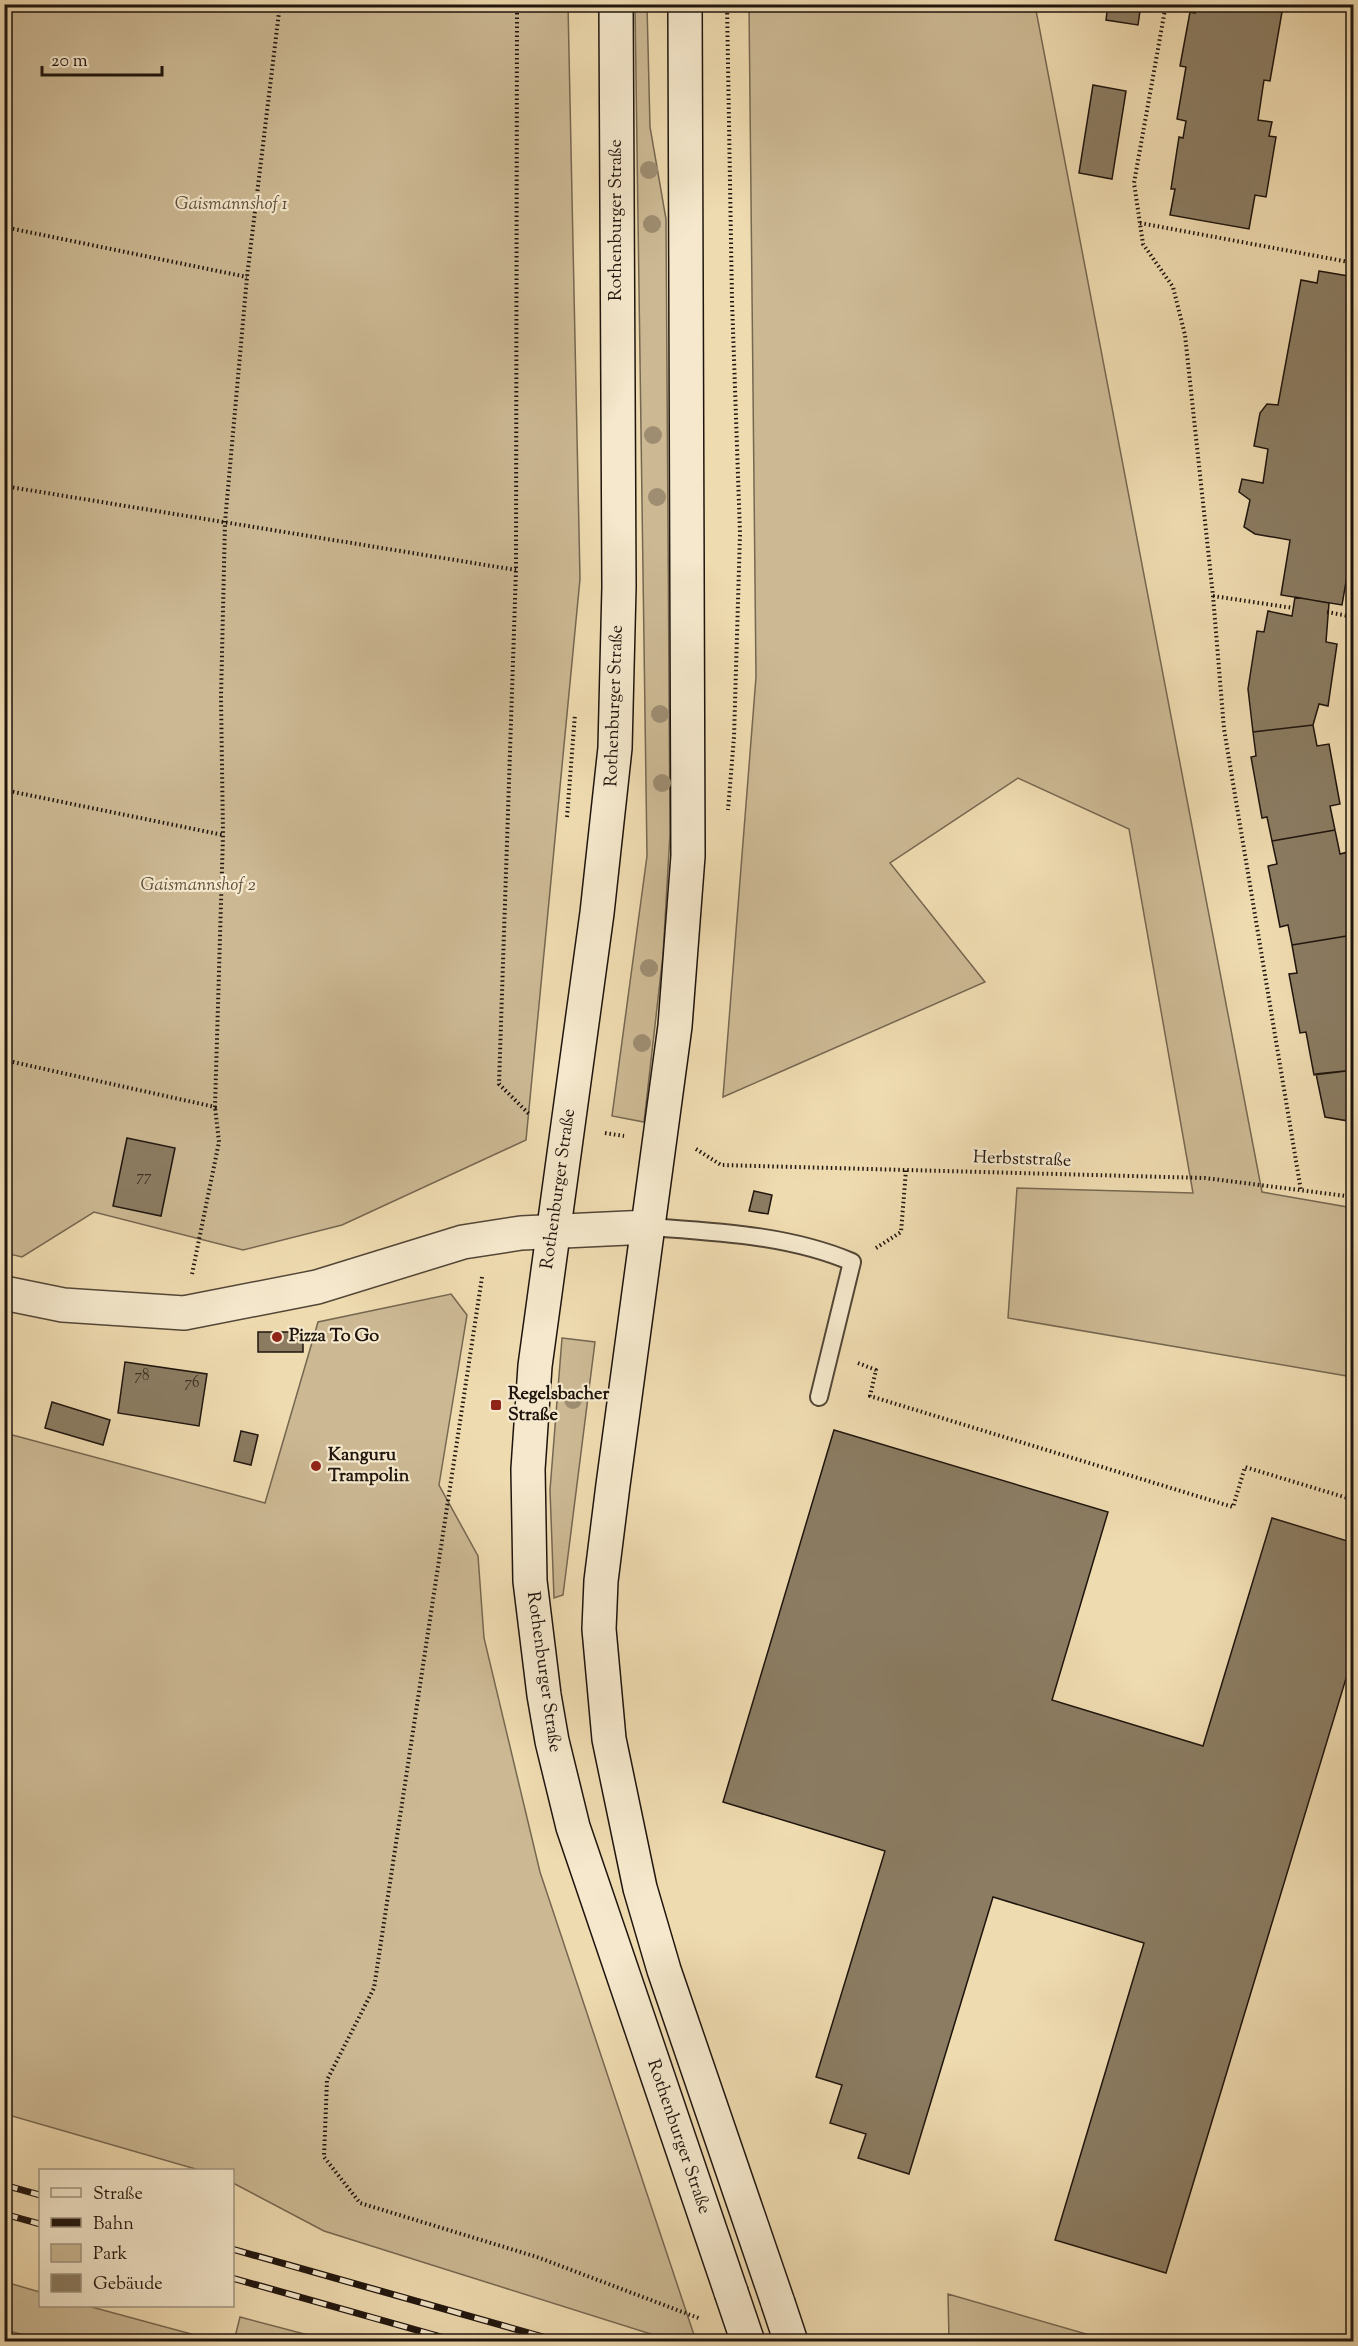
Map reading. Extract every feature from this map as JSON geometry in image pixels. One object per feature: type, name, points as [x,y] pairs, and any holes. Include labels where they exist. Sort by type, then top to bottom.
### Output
[{"type":"main road","name":"Rothenburger Straße","points":[[616,4],[617,704],[608,828],[535,1366],[528,1469],[530,1581],[544,1695],[557,1761],[587,1871],[748,2342]]},
{"type":"main road","points":[[685,4],[689,802],[681,966],[649,1227],[601,1581],[599,1629],[604,1706],[615,1774],[640,1888],[664,1970],[791,2342]]},
{"type":"main road","points":[[4,1293],[63,1305],[184,1313],[317,1287],[463,1242],[552,1230],[649,1227]]},
{"type":"lane","points":[[649,1227],[793,1243],[826,1251],[852,1262],[832,1353],[819,1396]]},
{"type":"path","name":"Herbststraße","points":[[517,4],[516,570],[499,1083],[541,1126],[567,1127],[660,1140],[693,1148],[722,1165],[1205,1178],[1353,1197]]},
{"type":"path","points":[[1166,4],[1134,183],[1143,244],[1173,287],[1185,334],[1213,596],[1224,729],[1301,1191]]},
{"type":"path","points":[[184,1313],[219,1142],[215,1107],[223,835],[221,698],[225,522],[247,277],[279,5]]},
{"type":"path","points":[[1140,222],[1353,263]]},
{"type":"path","points":[[4,227],[247,277]]},
{"type":"path","points":[[4,486],[516,570]]},
{"type":"path","points":[[1213,596],[1293,608]]},
{"type":"path","points":[[1327,612],[1353,617]]},
{"type":"path","points":[[566,828],[576,709]]},
{"type":"path","points":[[4,790],[223,835]]},
{"type":"path","points":[[4,1060],[215,1107]]},
{"type":"path","points":[[852,1262],[901,1232],[906,1170]]},
{"type":"path","points":[[488,1238],[374,1988],[327,2080],[324,2157],[360,2203],[537,2257],[706,2320]]},
{"type":"path","points":[[832,1353],[876,1370],[870,1396],[1233,1507],[1245,1467],[1353,1500]]},
{"type":"green space","points":[[4,5],[568,5],[580,579],[526,1140],[342,1225],[243,1250],[94,1212],[22,1257],[5,1253]]},
{"type":"green space","points":[[635,5],[647,5],[650,127],[666,219],[670,834],[663,955],[644,1122],[612,1116],[647,856]]},
{"type":"green space","points":[[749,5],[1035,5],[1262,1192],[1353,1208],[1353,1377],[1008,1318],[1017,1188],[1193,1193],[1129,829],[1018,778],[890,863],[985,982],[723,1097],[756,677]]},
{"type":"green space","points":[[451,1294],[467,1315],[439,1485],[478,1556],[484,1638],[540,1872],[696,2341],[673,2341],[324,2231],[234,2184],[234,2169],[196,2169],[5,2114],[5,1433],[265,1503],[318,1322]]},
{"type":"green space","points":[[562,1338],[595,1342],[563,1595],[554,1598],[550,1490]]},
{"type":"green space","points":[[5,2282],[39,2292],[39,2307],[92,2307],[217,2341],[48,2341],[5,2330]]},
{"type":"green space","points":[[948,2294],[1093,2336],[1112,2341],[949,2341]]},
{"type":"green space","points":[[240,2317],[331,2341],[234,2341]]},
{"type":"building","points":[[1108,4],[1141,4],[1138,25],[1106,20]]},
{"type":"building","points":[[1196,4],[1277,4],[1276,11],[1282,12],[1270,81],[1264,80],[1258,120],[1272,122],[1269,136],[1276,137],[1266,197],[1255,195],[1249,229],[1170,215],[1175,189],[1171,189],[1179,137],[1183,138],[1186,121],[1177,119],[1186,67],[1180,66],[1190,12],[1195,13]]},
{"type":"building","points":[[1093,85],[1126,91],[1112,179],[1079,173]]},
{"type":"building","points":[[1319,271],[1354,277],[1354,536],[1342,605],[1281,595],[1290,540],[1255,534],[1244,527],[1250,500],[1239,492],[1242,479],[1263,483],[1268,449],[1254,446],[1260,413],[1267,404],[1278,405],[1301,280],[1317,283]]},
{"type":"building","points":[[1295,597],[1329,603],[1326,642],[1337,644],[1328,706],[1319,704],[1313,725],[1253,732],[1248,689],[1257,631],[1264,632],[1268,611],[1292,616]]},
{"type":"building","points":[[1313,725],[1317,746],[1329,744],[1340,804],[1330,806],[1335,830],[1272,841],[1267,817],[1262,818],[1251,757],[1256,756],[1253,732]]},
{"type":"building","points":[[1335,830],[1340,854],[1348,852],[1354,882],[1354,914],[1349,914],[1353,935],[1292,945],[1288,925],[1280,927],[1268,866],[1277,864],[1272,841]]},
{"type":"building","points":[[1353,935],[1354,1070],[1314,1075],[1306,1032],[1300,1033],[1289,974],[1297,973],[1292,945]]},
{"type":"building","points":[[1354,1070],[1354,1122],[1325,1117],[1316,1074]]},
{"type":"building","points":[[127,1138],[175,1148],[161,1216],[113,1206]]},
{"type":"building","points":[[754,1191],[772,1195],[768,1214],[749,1211]]},
{"type":"building","points":[[258,1332],[303,1332],[303,1352],[258,1352]]},
{"type":"building","points":[[125,1362],[207,1374],[199,1426],[118,1413]]},
{"type":"building","points":[[52,1402],[110,1420],[103,1445],[45,1428]]},
{"type":"building","points":[[834,1430],[1108,1512],[1052,1700],[1203,1746],[1272,1518],[1354,1543],[1354,1652],[1166,2273],[1055,2240],[1144,1943],[993,1897],[909,2174],[858,2158],[866,2134],[830,2123],[842,2085],[816,2077],[885,1851],[723,1802]]},
{"type":"building","points":[[241,1431],[258,1435],[251,1465],[234,1461]]},
{"type":"railway","points":[[4,2185],[39,2195]]},
{"type":"railway","points":[[4,2214],[39,2224]]},
{"type":"railway","points":[[234,2250],[561,2342]]},
{"type":"railway","points":[[234,2279],[459,2342]]},
{"type":"place","name":"Pizza To Go","points":[[277,1337]]},
{"type":"place","name":"Regelsbacher Straße","points":[[496,1405]]},
{"type":"place","name":"Kanguru Trampolin","points":[[316,1466]]},
{"type":"park label","name":"Gaismannshof 1","points":[[231,205]]},
{"type":"park label","name":"Gaismannshof 2","points":[[198,886]]}]
